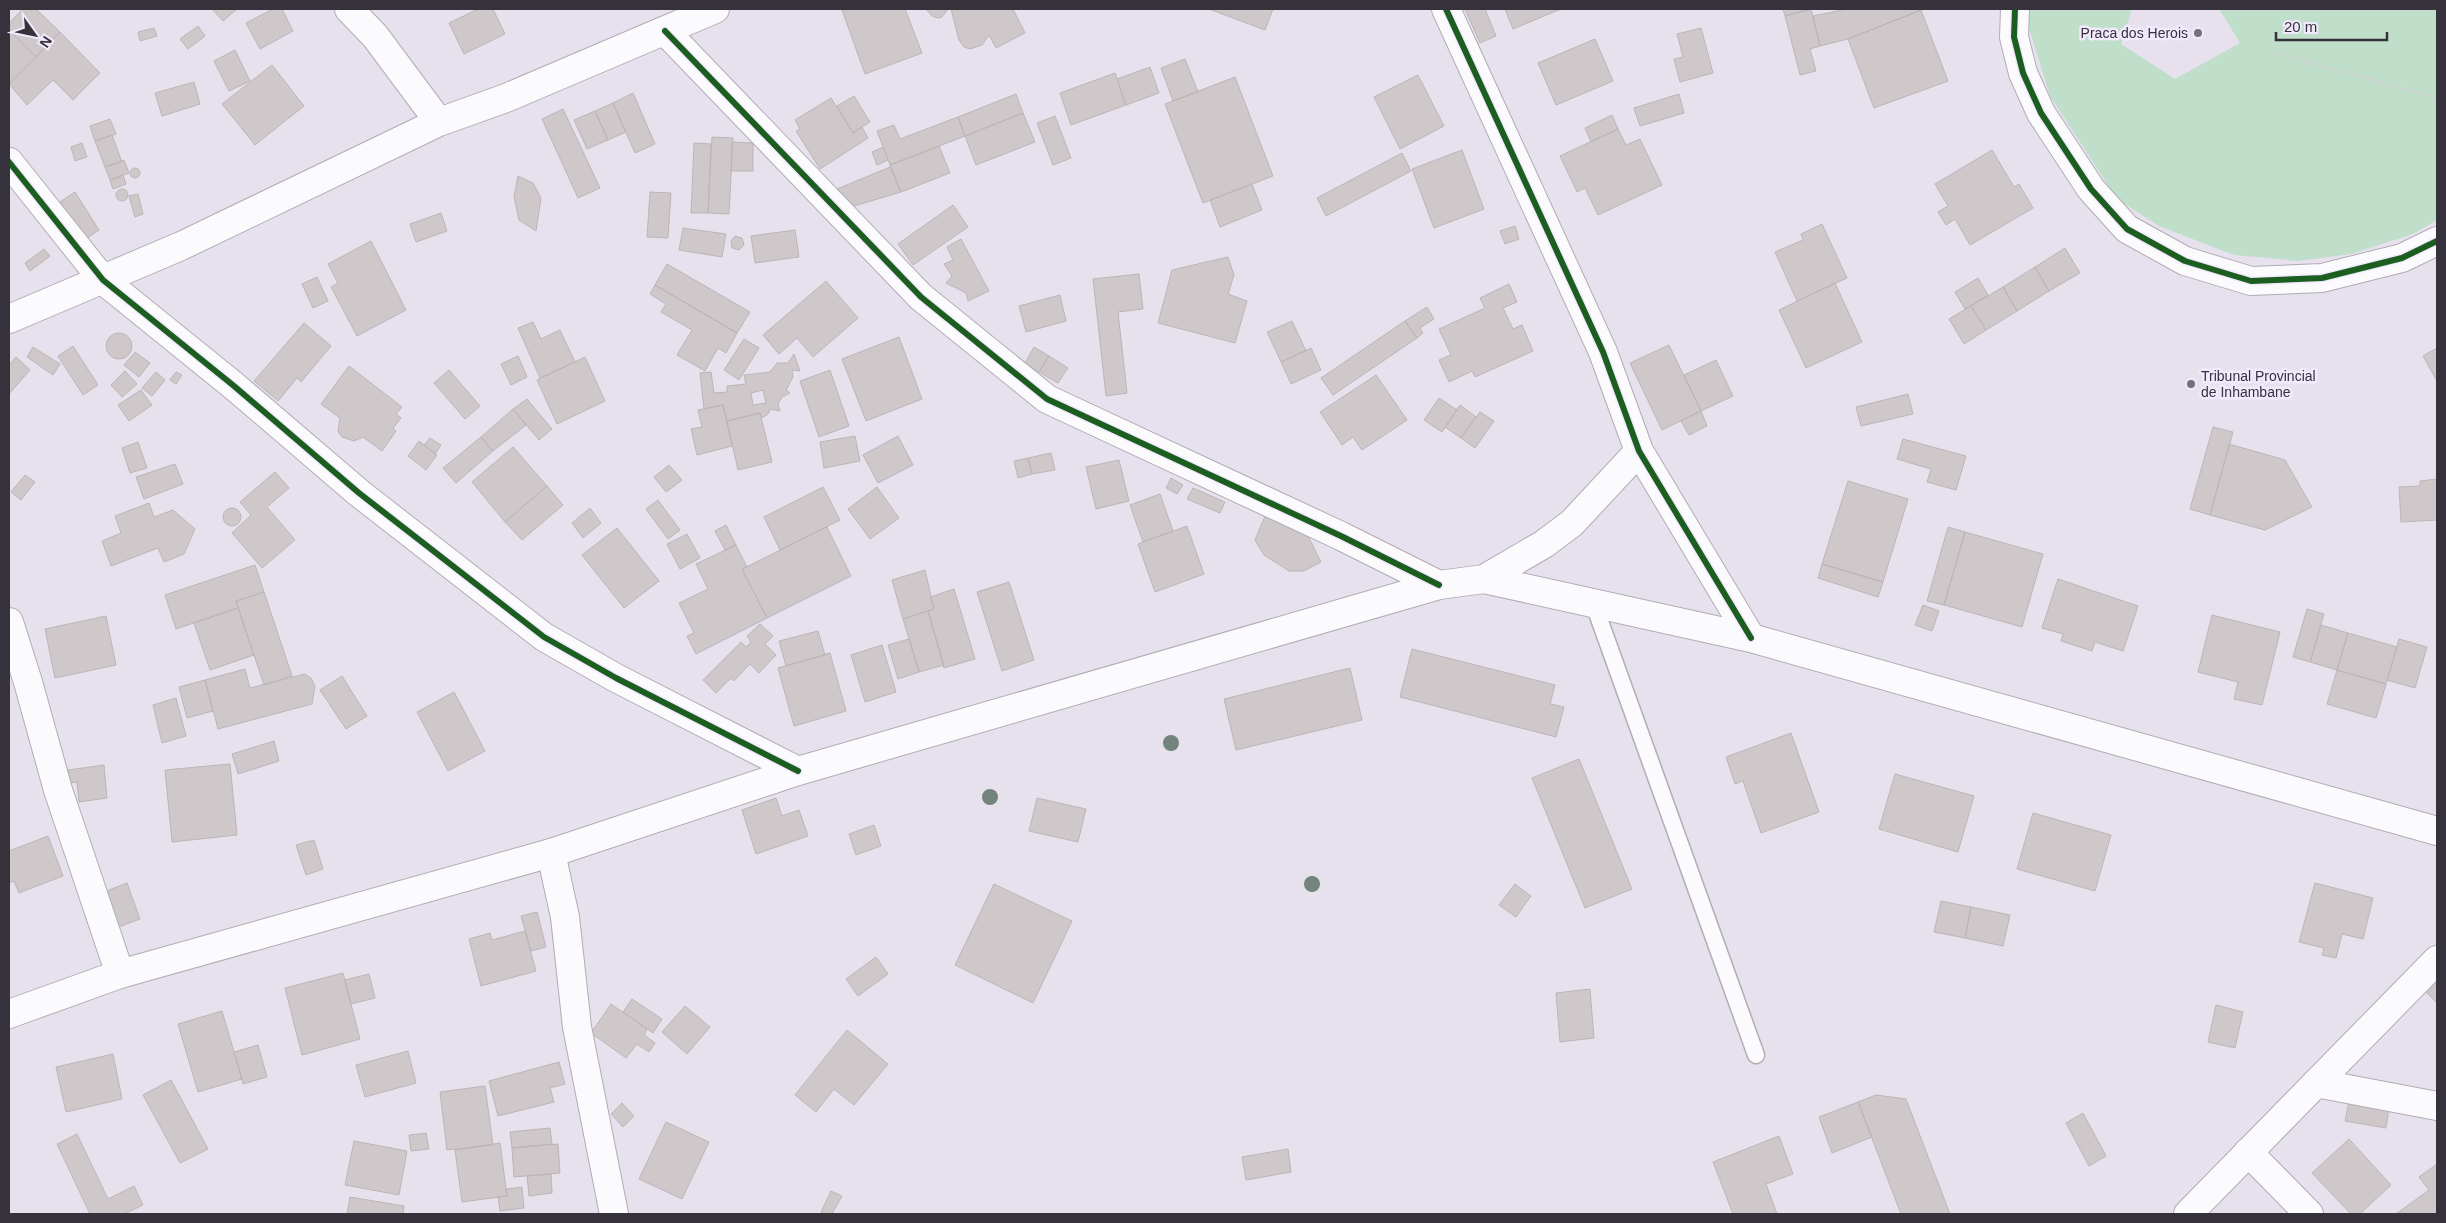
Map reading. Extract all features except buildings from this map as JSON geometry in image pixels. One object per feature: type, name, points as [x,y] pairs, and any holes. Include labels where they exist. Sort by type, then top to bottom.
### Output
[{"type":"street","points":[[349,9],[375,36],[439,122]]},
{"type":"street","points":[[9,320],[181,246],[439,122],[506,98],[716,9]]},
{"type":"street","points":[[1446,9],[1603,352],[1639,451],[1751,638]]},
{"type":"street","points":[[2015,9],[2014,37],[2023,73],[2041,113],[2091,189],[2127,229],[2185,261],[2251,281],[2322,278],[2402,258],[2437,241]]},
{"type":"street","points":[[666,31],[921,297],[1047,399],[1341,536],[1439,585]]},
{"type":"street","points":[[9,162],[104,280],[234,386],[359,493],[544,637],[616,678],[798,771]]},
{"type":"street","points":[[1484,579],[1544,544],[1572,523],[1639,451]]},
{"type":"street","points":[[9,1014],[120,974],[550,853],[798,771],[1439,585],[1484,579],[1751,638],[2437,831]]},
{"type":"street","points":[[9,622],[58,790],[120,974]]},
{"type":"street","points":[[550,853],[565,917],[577,1027],[614,1214]]},
{"type":"street","points":[[2188,1214],[2437,960]]},
{"type":"street","points":[[2316,1083],[2437,1106]]},
{"type":"street","points":[[2248,1152],[2309,1214]]},
{"type":"lane","points":[[1593,602],[1756,1055]]},
{"type":"path","points":[[2275,53],[2437,98]]},
{"type":"green space","points":[[2030,9],[2132,9],[2121,44],[2175,79],[2240,43],[2219,9],[2437,9],[2437,220],[2413,234],[2351,254],[2298,261],[2234,255],[2159,226],[2117,199],[2050,96],[2028,25]]},
{"type":"cycle path","points":[[1446,9],[1603,352],[1639,451],[1751,638]]},
{"type":"cycle path","points":[[2015,9],[2014,37],[2023,73],[2041,113],[2091,189],[2127,229],[2185,261],[2251,281],[2322,278],[2402,258],[2437,241]]},
{"type":"cycle path","points":[[665,31],[921,297],[1047,399],[1341,536],[1439,585]]},
{"type":"cycle path","points":[[9,162],[103,280],[234,386],[359,493],[544,637],[616,678],[798,771]]},
{"type":"place","name":"Praca dos Herois","points":[[2198,33]]},
{"type":"place","name":"Tribunal Provincial de Inhambane","points":[[2191,384]]}]
